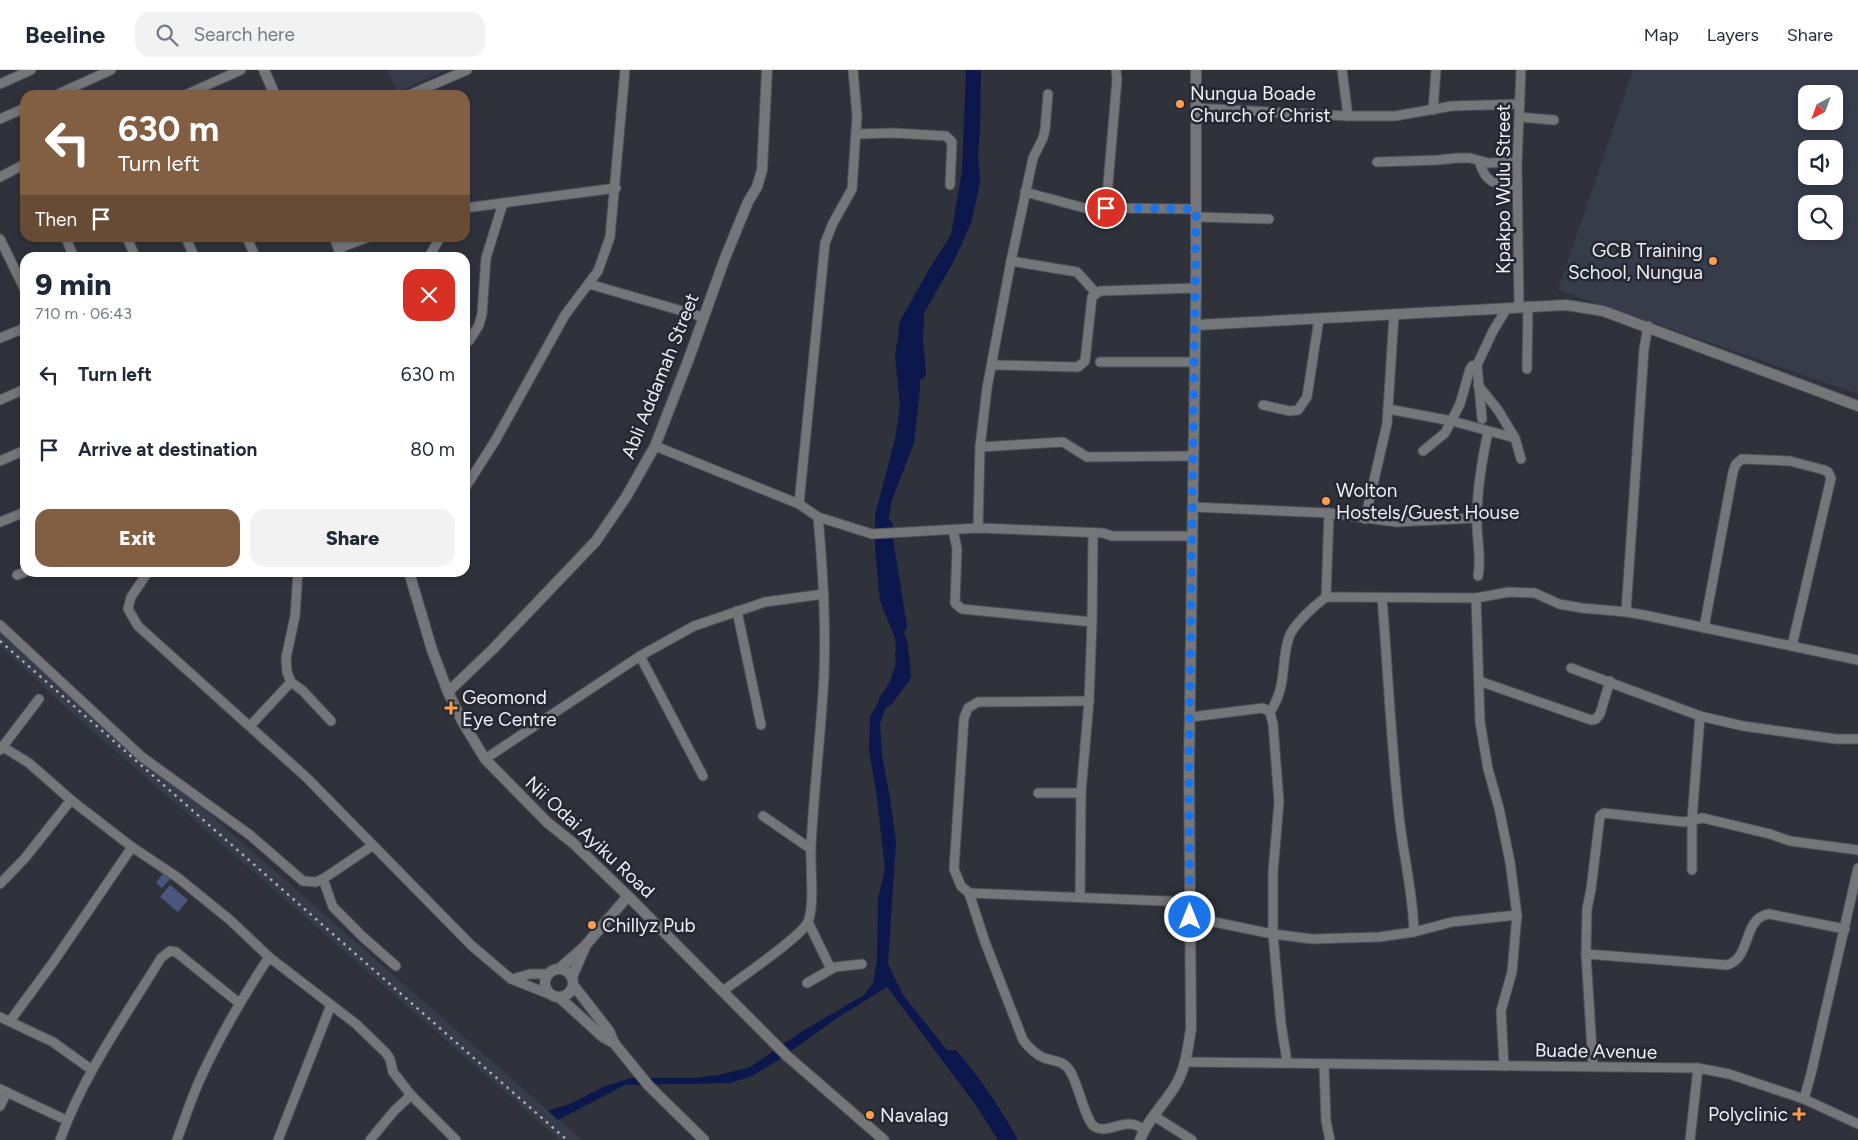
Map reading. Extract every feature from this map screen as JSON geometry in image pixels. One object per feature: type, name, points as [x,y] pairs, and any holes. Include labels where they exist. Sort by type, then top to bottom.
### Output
[{"type":"street","points":[[0,84],[31,70]]},
{"type":"street","points":[[67,90],[111,70]]},
{"type":"street","points":[[196,90],[241,70]]},
{"type":"street","points":[[264,70],[273,90]]},
{"type":"street","points":[[470,480],[495,441],[565,315],[598,271],[610,237],[616,188],[625,70]]},
{"type":"street","name":"Abli Addamah Street","points":[[448,692],[493,649],[596,541],[626,497],[655,446],[744,210],[756,187],[762,170],[767,70]]},
{"type":"street","points":[[799,504],[826,243],[833,223],[852,189],[857,116],[853,70]]},
{"type":"street","points":[[1106,208],[1116,70]]},
{"type":"street","points":[[1140,1140],[1144,1130],[1177,1082],[1186,1062],[1191,1029],[1189,768],[1196,326],[1196,70]]},
{"type":"street","points":[[1342,70],[1348,116]]},
{"type":"street","points":[[1433,110],[1436,70]]},
{"type":"street","name":"Kpakpo Wulu Street","points":[[1520,70],[1516,164],[1527,370]]},
{"type":"street","points":[[421,90],[463,71]]},
{"type":"street","points":[[978,528],[980,447],[992,365],[1025,192],[1033,158],[1043,138],[1048,94]]},
{"type":"street","points":[[1196,108],[1348,116],[1395,116],[1452,106],[1520,104]]},
{"type":"street","points":[[0,119],[20,110]]},
{"type":"street","points":[[1519,117],[1554,120]]},
{"type":"street","points":[[856,134],[894,133],[946,136],[952,142],[950,185]]},
{"type":"street","points":[[1377,162],[1470,158],[1489,163],[1506,162],[1516,164]]},
{"type":"street","points":[[1479,161],[1484,176],[1495,184],[1517,186]]},
{"type":"street","points":[[0,177],[20,167]]},
{"type":"street","points":[[470,207],[616,188]]},
{"type":"street","points":[[1025,192],[1092,210],[1106,208],[1269,219]]},
{"type":"street","points":[[470,341],[480,325],[486,258],[504,203]]},
{"type":"street","points":[[0,240],[20,280]]},
{"type":"street","points":[[343,252],[359,242]]},
{"type":"street","points":[[0,265],[10,260]]},
{"type":"street","points":[[1011,260],[1077,272],[1096,293]]},
{"type":"street","points":[[589,284],[703,316]]},
{"type":"street","points":[[992,365],[1074,367],[1082,364],[1085,361],[1092,297],[1100,291],[1196,288]]},
{"type":"street","points":[[1196,326],[1566,305],[1604,310],[1858,406]]},
{"type":"street","points":[[1482,419],[1477,364],[1507,308]]},
{"type":"street","points":[[1365,519],[1385,432],[1394,315]]},
{"type":"street","points":[[1263,405],[1290,411],[1298,410],[1303,404],[1307,397],[1319,319]]},
{"type":"street","points":[[1626,612],[1644,349],[1648,326]]},
{"type":"street","points":[[0,338],[20,330]]},
{"type":"street","points":[[1100,362],[1195,362]]},
{"type":"street","points":[[1423,451],[1445,433],[1460,404],[1470,369],[1477,364]]},
{"type":"street","points":[[1478,385],[1498,410],[1515,438],[1521,459]]},
{"type":"street","points":[[0,400],[20,390]]},
{"type":"street","points":[[1388,409],[1452,421],[1515,438]]},
{"type":"street","points":[[1478,576],[1481,563],[1478,550],[1476,518],[1480,467],[1488,432]]},
{"type":"street","points":[[980,447],[1063,442],[1087,456],[1193,456]]},
{"type":"street","points":[[655,446],[799,504],[818,517],[872,534],[978,528],[1120,536],[1192,536]]},
{"type":"street","points":[[0,461],[20,452]]},
{"type":"street","points":[[1704,628],[1736,464],[1742,459],[1790,461],[1824,470],[1828,472],[1831,478],[1792,646]]},
{"type":"street","points":[[1193,507],[1329,513],[1396,522],[1476,518]]},
{"type":"street","points":[[1326,598],[1329,513]]},
{"type":"street","points":[[0,522],[20,514]]},
{"type":"street","points":[[723,991],[800,932],[808,922],[811,908],[811,849],[824,676],[824,594],[818,517]]},
{"type":"street","points":[[953,530],[957,549],[955,603],[958,607],[962,609],[1092,622]]},
{"type":"street","points":[[1080,897],[1081,793],[1089,701],[1093,533]]},
{"type":"street","points":[[145,577],[131,598],[128,610],[138,626],[306,777],[471,945],[511,979],[560,998],[603,1037],[614,1043]]},
{"type":"street","points":[[298,577],[295,616],[286,658],[287,672],[291,682],[303,691],[332,721]]},
{"type":"street","name":"Nii Odai Ayiku Road","points":[[410,577],[432,650],[448,692],[462,721],[485,758],[548,823],[573,843],[628,896],[787,1056],[884,1140]]},
{"type":"street","points":[[1287,1062],[1281,1023],[1273,934],[1278,802],[1270,712],[1280,694],[1289,638],[1308,613],[1326,598],[1476,598],[1510,592],[1535,594],[1559,604],[1626,612],[1858,660]]},
{"type":"street","points":[[485,758],[640,656],[694,626],[765,602],[824,594]]},
{"type":"street","points":[[1382,598],[1401,840],[1413,908],[1414,932]]},
{"type":"street","points":[[1476,598],[1480,722],[1510,862],[1517,915],[1512,972],[1501,1010],[1504,1066]]},
{"type":"street","points":[[737,610],[761,725]]},
{"type":"street","points":[[0,625],[142,757],[250,835],[304,881],[316,882],[323,879],[372,846]]},
{"type":"street","points":[[640,656],[703,776]]},
{"type":"street","points":[[1571,668],[1700,716],[1743,726],[1836,739],[1858,739]]},
{"type":"street","points":[[1479,681],[1591,720],[1596,719],[1600,714],[1610,681]]},
{"type":"street","points":[[250,726],[291,682]]},
{"type":"street","points":[[40,699],[14,730],[2,749],[29,763],[71,800],[132,847],[177,877],[230,920],[269,958],[356,1024],[390,1059],[393,1072],[411,1095],[456,1140]]},
{"type":"street","points":[[1089,701],[978,702],[968,708],[964,718],[954,869],[961,886],[969,893],[985,942],[1024,1040],[1032,1051],[1044,1058],[1063,1062],[1070,1070],[1090,1122],[1095,1127],[1103,1129],[1129,1123],[1144,1130]]},
{"type":"street","points":[[1191,718],[1263,708],[1270,712]]},
{"type":"street","points":[[1692,870],[1692,820],[1700,716]]},
{"type":"street","points":[[1038,793],[1081,793]]},
{"type":"street","points":[[0,884],[24,858],[71,800]]},
{"type":"street","points":[[1593,1066],[1586,954],[1587,909],[1600,816],[1604,813],[1684,822],[1703,818],[1770,834],[1790,841],[1858,850]]},
{"type":"street","points":[[763,816],[811,849]]},
{"type":"street","points":[[10,1021],[52,964],[132,847]]},
{"type":"street","points":[[1804,1099],[1858,868]]},
{"type":"street","points":[[323,879],[333,907],[396,966]]},
{"type":"street","points":[[969,893],[1190,902]]},
{"type":"street","points":[[511,979],[530,974],[548,974],[559,969],[585,946],[628,896]]},
{"type":"street","points":[[1586,954],[1727,965],[1739,958],[1753,924],[1762,915],[1769,914],[1845,929]]},
{"type":"street","points":[[1190,917],[1273,934],[1312,939],[1378,938],[1414,932],[1452,922],[1517,915]]},
{"type":"street","points":[[808,922],[830,969]]},
{"type":"street","points":[[560,998],[569,994],[585,946]]},
{"type":"street","points":[[60,1140],[66,1120],[92,1070],[161,958],[170,951],[176,952],[240,1003]]},
{"type":"street","points":[[177,1140],[201,1077],[240,1003],[269,958]]},
{"type":"street","points":[[807,983],[830,969],[862,964]]},
{"type":"street","points":[[559,969],[567,971],[609,1031],[614,1043],[640,1076],[704,1140]]},
{"type":"street","points":[[548,974],[545,984],[549,994]]},
{"type":"street","points":[[278,1140],[331,1005]]},
{"type":"street","points":[[0,1017],[53,1042],[92,1070]]},
{"type":"street","name":"Buade Avenue","points":[[1186,1062],[1698,1068],[1729,1074],[1804,1099],[1858,1124]]},
{"type":"street","points":[[1324,1065],[1326,1121],[1330,1140]]},
{"type":"street","points":[[1690,1140],[1698,1068]]},
{"type":"street","points":[[0,1106],[3,1090],[66,1120]]},
{"type":"street","points":[[370,1140],[394,1111],[411,1095]]},
{"type":"street","points":[[1154,1116],[1192,1140]]},
{"type":"shaded area","points":[[387,70],[446,70],[401,90],[396,90]]},
{"type":"shaded area","points":[[966,70],[980,70],[981,72],[978,154],[980,183],[971,223],[955,259],[920,320],[914,342],[920,365],[920,390],[914,443],[892,500],[888,521],[886,552],[888,587],[908,644],[908,664],[887,704],[880,724],[882,756],[896,841],[888,964],[903,995],[947,1050],[956,1050],[965,1061],[997,1104],[1018,1140],[998,1140],[975,1104],[887,987],[840,1016],[780,1059],[752,1076],[730,1083],[625,1085],[558,1120],[548,1111],[572,1103],[603,1087],[630,1078],[694,1078],[719,1075],[750,1067],[801,1032],[864,995],[873,983],[877,961],[878,898],[885,869],[877,798],[869,750],[870,717],[890,681],[897,661],[895,638],[880,601],[875,548],[875,515],[895,439],[900,406],[895,357],[900,321],[951,235],[962,171]]},
{"type":"shaded area","name":"GCB Training School, Nungua","points":[[1633,70],[1858,70],[1858,394],[1558,290]]},
{"type":"shaded area","points":[[0,626],[77,698],[582,1140],[560,1140],[63,705],[0,646]]},
{"type":"shaded area","points":[[163,873],[170,879],[162,888],[156,883]]},
{"type":"shaded area","points":[[170,885],[188,900],[178,912],[160,897]]},
{"type":"waterway","points":[[917,317],[916,342],[919,373]]},
{"type":"waterway","points":[[886,526],[886,540],[900,626]]},
{"type":"waterway","points":[[886,700],[904,676],[902,655]]},
{"type":"railway","points":[[0,641],[567,1140]]},
{"type":"place","name":"Nungua Boade Church of Christ","points":[[1180,104]]},
{"type":"place","name":"GCB Training School, Nungua","points":[[1713,261]]},
{"type":"place","name":"Wolton Hostels/Guest House","points":[[1326,501]]},
{"type":"place","name":"Geomond Eye Centre","points":[[451,708]]},
{"type":"place","name":"Chillyz Pub","points":[[592,925]]},
{"type":"place","name":"Polyclinic","points":[[1799,1114]]},
{"type":"place","name":"Navalag","points":[[870,1115]]},
{"type":"route","points":[[1106,208],[1196,209],[1189,768],[1190,917]]}]
